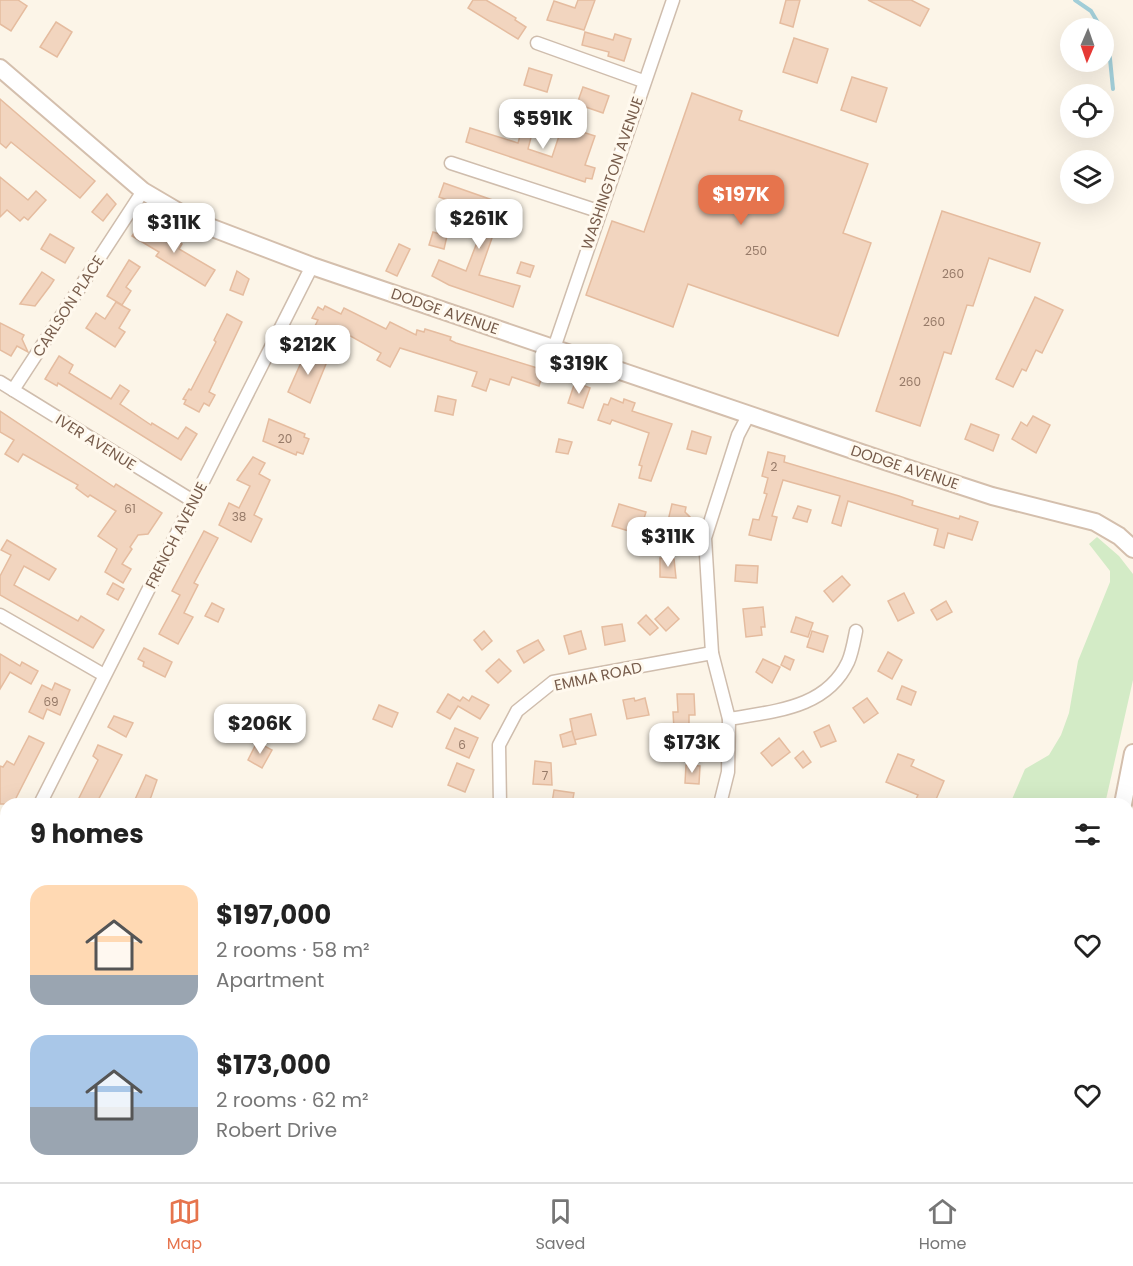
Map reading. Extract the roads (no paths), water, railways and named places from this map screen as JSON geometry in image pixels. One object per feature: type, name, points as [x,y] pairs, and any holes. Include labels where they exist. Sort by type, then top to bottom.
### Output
[{"type":"main road","name":"DODGE AVENUE","points":[[0,68],[143,191],[194,221],[312,266],[992,496],[1095,522],[1133,549]]},
{"type":"main road","points":[[1124,798],[1133,753]]},
{"type":"street","name":"WASHINGTON AVENUE","points":[[554,348],[598,211],[673,0]]},
{"type":"street","points":[[537,44],[643,81]]},
{"type":"street","points":[[451,163],[598,211]]},
{"type":"street","name":"CARLSON PLACE","points":[[13,390],[143,191]]},
{"type":"street","name":"FRENCH AVENUE","points":[[43,798],[312,266]]},
{"type":"street","name":"IVER AVENUE","points":[[0,382],[193,501]]},
{"type":"street","points":[[722,798],[728,772],[729,720],[712,653],[705,538],[738,435],[749,414]]},
{"type":"street","points":[[0,615],[104,675]]},
{"type":"street","points":[[729,720],[803,705],[830,688],[848,663],[856,631]]},
{"type":"street","name":"EMMA ROAD","points":[[500,798],[499,745],[517,711],[553,682],[712,653]]},
{"type":"waterway","points":[[1075,0],[1091,11],[1095,18]]},
{"type":"waterway","points":[[1111,72],[1112,84]]}]
